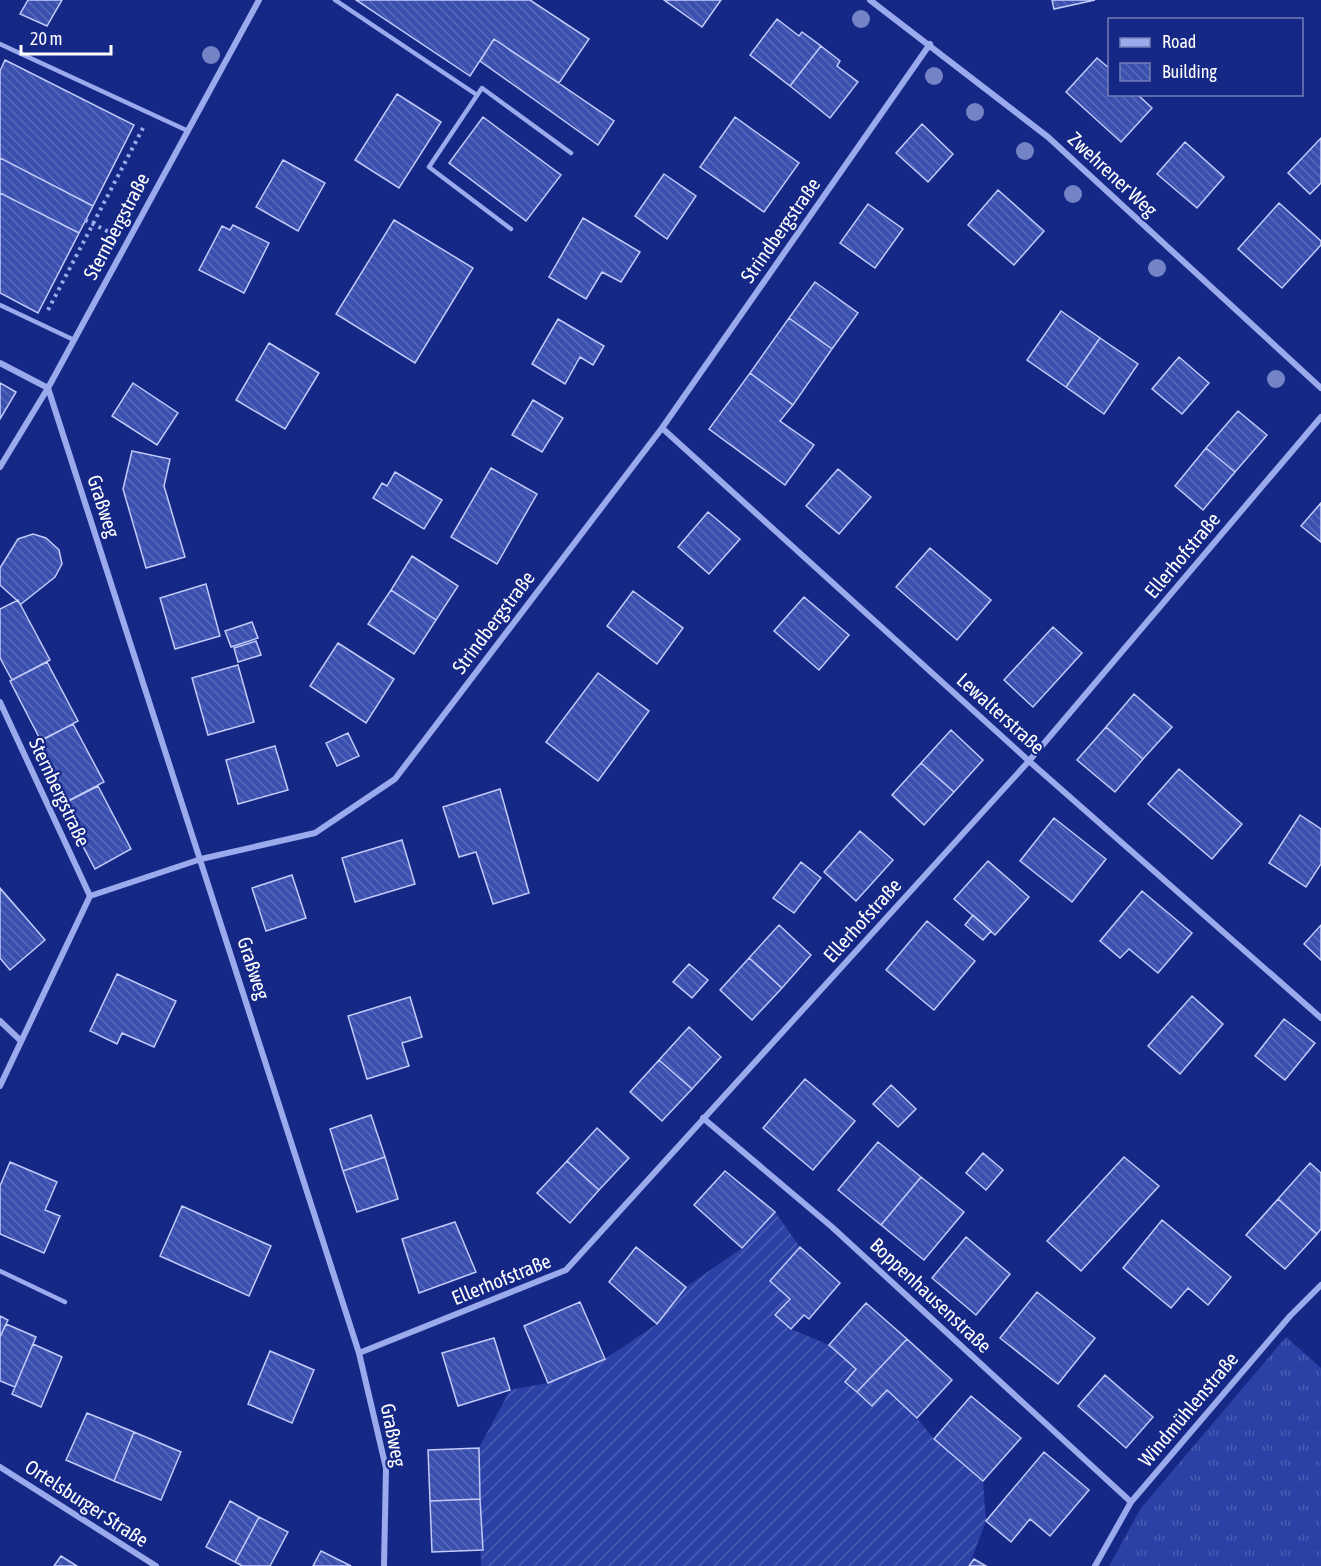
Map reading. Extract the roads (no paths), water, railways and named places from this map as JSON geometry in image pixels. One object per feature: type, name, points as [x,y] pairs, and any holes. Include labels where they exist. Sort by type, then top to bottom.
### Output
[{"type":"street","name":"Sternbergstraße","points":[[0,467],[48,388],[186,130],[259,0]]},
{"type":"street","name":"Zwehrener Weg","points":[[870,0],[1048,136],[1321,388]]},
{"type":"street","name":"Strindbergstraße","points":[[90,896],[201,859],[315,833],[395,779],[662,428],[930,44]]},
{"type":"street","points":[[0,363],[48,388]]},
{"type":"street","name":"Graßweg","points":[[48,388],[359,1353],[386,1468],[384,1566]]},
{"type":"street","name":"Ellerhofstraße","points":[[359,1353],[566,1270],[1029,761],[1321,417]]},
{"type":"street","name":"Lewalterstraße","points":[[662,428],[1029,761],[1321,1018]]},
{"type":"street","name":"Sternbergstraße","points":[[0,702],[90,896]]},
{"type":"street","points":[[0,1086],[90,896]]},
{"type":"street","points":[[0,1021],[20,1040]]},
{"type":"street","name":"Boppenhausenstraße","points":[[703,1118],[832,1227],[1131,1502]]},
{"type":"street","name":"Windmühlenstraße","points":[[1095,1566],[1131,1502],[1290,1316],[1321,1285]]},
{"type":"street","name":"Ortelsburger Straße","points":[[0,1467],[156,1566]]},
{"type":"lane","points":[[334,0],[477,95]]},
{"type":"lane","points":[[0,44],[186,130]]},
{"type":"lane","points":[[511,229],[429,167],[482,88],[571,153]]},
{"type":"lane","points":[[0,305],[74,340]]},
{"type":"lane","points":[[0,1271],[65,1302]]}]
